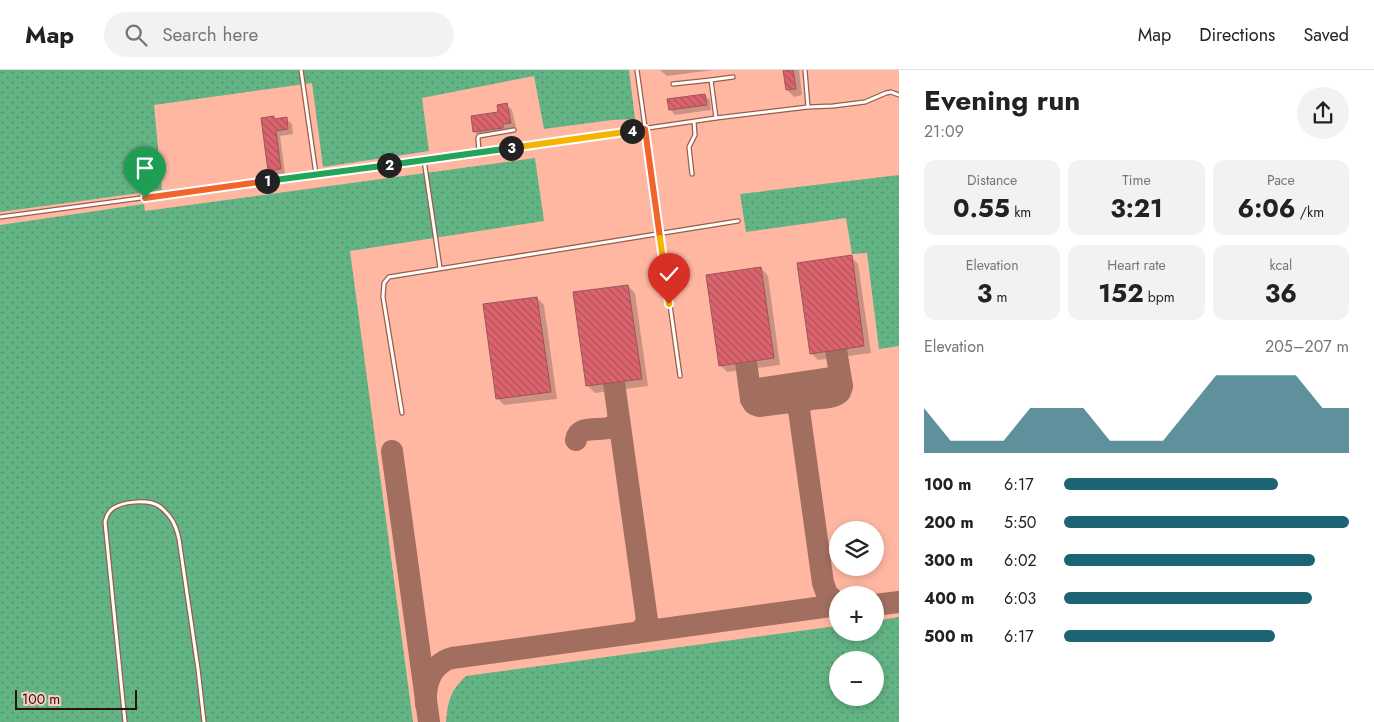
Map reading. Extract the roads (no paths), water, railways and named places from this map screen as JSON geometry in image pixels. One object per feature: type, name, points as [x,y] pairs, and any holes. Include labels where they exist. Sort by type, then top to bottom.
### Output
[{"type":"lane","points":[[301,70],[316,174]]},
{"type":"lane","points":[[637,70],[680,376]]},
{"type":"lane","points":[[805,70],[808,86],[808,107]]},
{"type":"lane","points":[[673,84],[733,77]]},
{"type":"lane","points":[[711,80],[716,118]]},
{"type":"lane","points":[[0,217],[479,153],[716,118],[865,102],[886,93],[899,95]]},
{"type":"lane","points":[[692,174],[689,147],[696,135],[694,122]]},
{"type":"lane","points":[[479,153],[479,136],[514,130]]},
{"type":"lane","points":[[424,160],[440,269]]},
{"type":"lane","points":[[402,413],[383,297],[384,283],[389,277],[738,220]]},
{"type":"lane","points":[[125,722],[105,522],[110,511],[118,506],[142,502],[152,503],[161,508],[171,517],[177,529],[204,722]]}]
